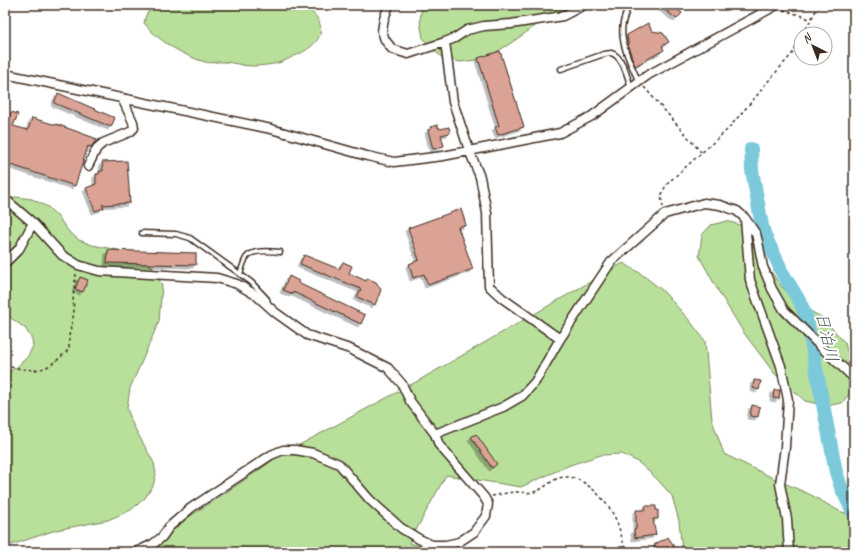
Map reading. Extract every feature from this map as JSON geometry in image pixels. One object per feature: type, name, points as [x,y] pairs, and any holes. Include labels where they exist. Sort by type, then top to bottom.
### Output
[{"type":"street","points":[[389,5],[384,19],[382,32],[385,40],[392,49],[408,54],[455,38],[467,30],[484,26],[511,24],[563,16],[584,5]]},
{"type":"street","points":[[5,74],[271,130],[394,162],[443,156],[560,133],[592,116],[648,75],[775,6]]},
{"type":"street","points":[[445,42],[453,102],[469,150],[480,177],[487,213],[489,286],[502,298],[560,338]]},
{"type":"street","points":[[88,166],[97,148],[103,143],[130,132],[134,128],[133,122],[122,98]]},
{"type":"street","points":[[5,199],[33,223],[62,255],[78,265],[99,271],[217,278],[237,284],[256,295],[270,308],[307,335],[350,349],[388,368],[402,384],[410,401],[435,434],[439,445],[484,497],[488,504],[486,516],[474,532],[459,542],[446,545],[432,544],[419,539],[401,528],[370,500],[339,464],[313,453],[295,450],[282,450],[270,455],[191,508],[169,527],[162,537],[153,544],[136,552]]},
{"type":"street","points":[[435,434],[503,407],[522,396],[535,382],[560,338],[611,262],[665,214],[704,203],[720,205],[737,211],[745,218],[756,234],[763,267],[772,289],[784,310],[854,378]]},
{"type":"street","points":[[745,218],[750,280],[781,366],[788,400],[785,448],[780,484],[787,519],[788,552]]},
{"type":"street","points":[[5,263],[19,249],[33,223]]},
{"type":"lane","points":[[629,5],[623,23],[622,33],[628,59],[638,82]]},
{"type":"lane","points":[[759,5],[761,14]]},
{"type":"lane","points":[[561,70],[604,54],[611,53],[621,60],[631,87]]},
{"type":"lane","points":[[142,233],[176,234],[190,238],[251,282],[267,299],[270,308]]},
{"type":"lane","points":[[240,274],[246,257],[251,254],[266,251],[280,252]]},
{"type":"path","points":[[808,26],[819,5]]},
{"type":"path","points":[[775,6],[811,20]]},
{"type":"path","points":[[665,214],[661,198],[664,188],[728,130],[793,52]]},
{"type":"path","points":[[638,82],[702,152]]},
{"type":"path","points":[[5,366],[30,370],[44,368],[57,361],[69,349],[69,336],[74,313],[73,297],[78,265]]},
{"type":"path","points":[[484,497],[515,492],[528,493],[538,491],[556,479],[566,477],[579,480],[590,487],[602,499],[614,515],[625,552]]},
{"type":"green space","points":[[153,5],[304,5],[318,20],[321,28],[320,35],[310,47],[278,63],[251,66],[227,62],[207,63],[180,52],[164,42],[150,30],[144,23],[146,15]]},
{"type":"green space","points":[[422,5],[570,5],[491,55],[476,60],[460,62],[443,58],[432,49],[423,38],[420,21]]},
{"type":"green space","points":[[16,197],[32,199],[48,207],[59,218],[69,232],[79,240],[92,245],[137,255],[149,263],[156,272],[162,286],[159,321],[130,388],[127,408],[133,425],[154,463],[156,474],[153,486],[145,498],[131,510],[108,520],[56,530],[5,547],[5,374],[17,367],[28,356],[33,346],[32,339],[25,328],[11,318],[5,317],[5,200]]},
{"type":"green space","points":[[727,221],[740,225],[752,238],[766,264],[781,286],[801,306],[823,318],[845,343],[851,365],[853,389],[842,403],[826,406],[805,401],[774,373],[744,333],[699,256],[702,235],[711,225]]},
{"type":"green space","points":[[623,263],[640,273],[662,290],[690,321],[705,341],[712,420],[724,454],[811,495],[839,511],[854,516],[854,552],[682,552],[679,521],[672,496],[657,479],[638,462],[622,454],[601,455],[570,465],[521,487],[446,475],[409,543],[441,552],[144,552],[156,539],[277,457],[416,382]]},
{"type":"building","points":[[658,5],[671,5],[682,13],[677,19]]},
{"type":"building","points":[[648,23],[652,31],[663,33],[669,42],[662,46],[664,50],[635,66],[629,49],[627,35]]},
{"type":"building","points":[[500,51],[524,127],[498,135],[495,127],[499,126],[478,58]]},
{"type":"building","points":[[58,93],[115,118],[111,127],[54,103]]},
{"type":"building","points":[[11,112],[18,114],[13,126],[28,130],[32,118],[56,124],[97,139],[91,147],[88,146],[75,186],[5,163],[5,128]]},
{"type":"building","points":[[438,125],[438,128],[439,127],[440,129],[449,127],[450,133],[441,135],[444,146],[433,149],[428,130],[431,129],[430,127]]},
{"type":"building","points":[[127,161],[130,203],[102,205],[104,208],[95,211],[86,188],[96,184],[96,174],[99,174],[99,171],[103,171],[102,162]]},
{"type":"building","points":[[461,209],[466,225],[458,227],[473,269],[428,285],[424,274],[413,278],[409,264],[419,260],[408,228]]},
{"type":"building","points":[[108,250],[196,253],[196,265],[107,263]]},
{"type":"building","points":[[304,255],[339,269],[343,262],[352,266],[349,273],[366,281],[367,278],[376,282],[381,290],[375,305],[357,297],[361,289],[300,264]]},
{"type":"building","points":[[289,276],[299,281],[298,283],[365,315],[361,324],[293,292],[293,294],[283,290]]},
{"type":"building","points":[[80,277],[88,280],[83,292],[75,289]]},
{"type":"building","points":[[754,380],[761,381],[759,390],[753,388]]},
{"type":"building","points":[[774,390],[780,390],[779,399],[773,398]]},
{"type":"building","points":[[752,405],[760,407],[758,417],[750,416]]},
{"type":"building","points":[[476,434],[497,464],[492,468],[471,437]]},
{"type":"building","points":[[645,506],[656,506],[656,510],[658,510],[658,519],[653,519],[656,535],[635,538],[634,530],[636,529],[636,510],[645,510]]},
{"type":"building","points":[[668,537],[678,552],[659,552],[654,545]]},
{"type":"waterway","name":"日泊川","points":[[751,149],[752,170],[762,226],[780,269],[800,302],[806,316],[836,472],[841,487],[854,514]]}]
